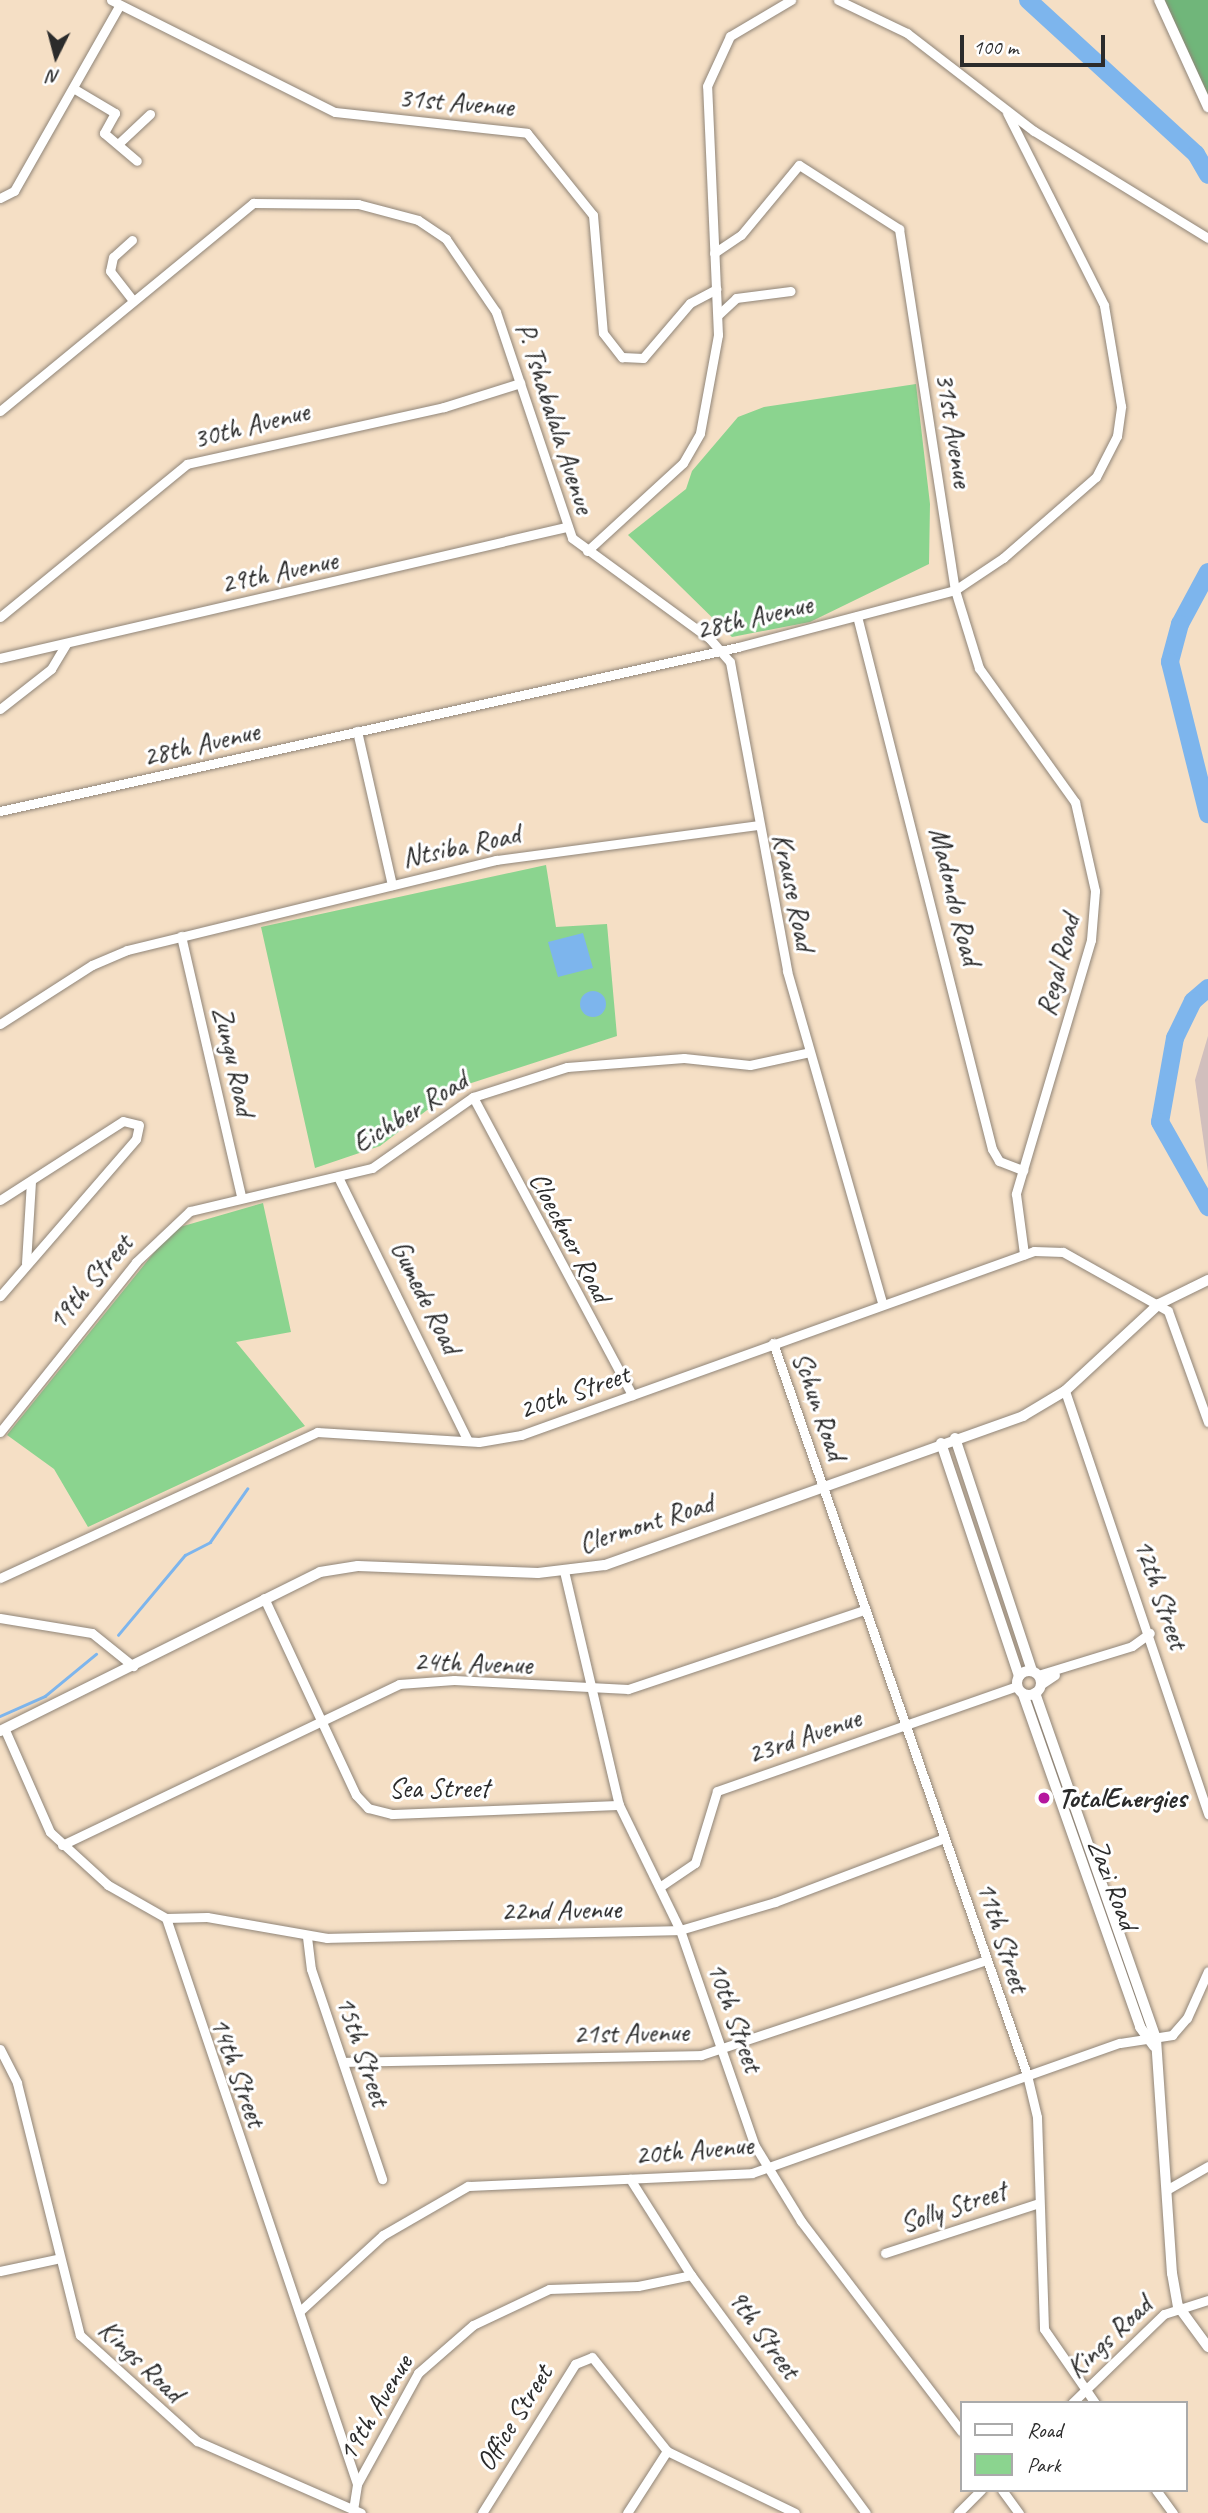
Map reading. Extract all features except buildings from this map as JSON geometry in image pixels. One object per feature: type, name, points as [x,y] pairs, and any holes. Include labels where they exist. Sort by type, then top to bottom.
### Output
[{"type":"street","name":"P. Tshabalala Avenue","points":[[0,411],[253,203],[296,199],[374,207],[418,220],[446,239],[492,306],[520,383],[566,527],[587,551],[693,449],[711,387],[718,315],[705,115],[709,78],[740,26],[791,0]]},
{"type":"street","points":[[838,0],[873,13],[934,51],[1007,113],[1208,238]]},
{"type":"street","points":[[1159,0],[1208,107]]},
{"type":"street","name":"31st Avenue","points":[[115,3],[335,112],[527,133],[593,215],[603,333],[622,357],[643,358],[690,303],[716,289]]},
{"type":"street","points":[[0,198],[14,191],[73,88],[115,3]]},
{"type":"street","points":[[73,88],[116,113],[103,131],[137,161]]},
{"type":"street","name":"28th Avenue","points":[[0,811],[721,648],[955,590],[1047,525],[1096,477],[1120,419],[1104,306],[1007,113]]},
{"type":"street","points":[[118,144],[150,114]]},
{"type":"street","name":"31st Avenue","points":[[714,253],[741,235],[799,165],[896,223],[955,590]]},
{"type":"street","points":[[132,240],[113,257],[110,271],[133,300]]},
{"type":"street","points":[[718,315],[736,298],[791,291]]},
{"type":"street","name":"30th Avenue","points":[[0,617],[187,464],[444,407],[520,383]]},
{"type":"street","name":"29th Avenue","points":[[0,658],[566,527]]},
{"type":"street","points":[[587,551],[721,648]]},
{"type":"street","name":"Regal Road","points":[[955,590],[985,683],[1075,802],[1095,891],[1091,940],[1013,1209],[1024,1254]]},
{"type":"street","name":"Madondo Road","points":[[857,616],[992,1149],[999,1161],[1023,1170]]},
{"type":"street","points":[[0,709],[51,669],[66,644]]},
{"type":"street","name":"Krause Road","points":[[721,648],[732,673],[757,825],[810,1052],[882,1303]]},
{"type":"street","points":[[357,731],[392,885]]},
{"type":"street","name":"Ntsiba Road","points":[[0,1024],[104,958],[181,936],[536,853],[757,825]]},
{"type":"street","name":"Zungu Road","points":[[181,936],[241,1196]]},
{"type":"street","name":"Eichber Road","points":[[241,1196],[338,1177],[381,1163],[473,1097],[593,1062],[684,1058],[750,1065],[810,1052]]},
{"type":"street","name":"Cloeckner Road","points":[[473,1097],[632,1395]]},
{"type":"street","points":[[0,1200],[123,1121],[139,1125],[136,1139],[0,1296]]},
{"type":"street","name":"Gumede Road","points":[[338,1177],[468,1441]]},
{"type":"street","points":[[25,1265],[31,1181]]},
{"type":"street","name":"19th Street","points":[[0,1432],[168,1226],[190,1211],[241,1196]]},
{"type":"street","name":"20th Street","points":[[0,1578],[315,1433],[468,1441],[521,1435],[1024,1254],[1063,1252],[1159,1304]]},
{"type":"street","name":"Clermont Road","points":[[2,1730],[264,1598],[344,1567],[565,1571],[626,1558],[822,1485],[1023,1416],[1065,1391],[1159,1304],[1208,1280]]},
{"type":"street","points":[[1159,1304],[1173,1323],[1208,1422]]},
{"type":"street","name":"Schun Road","points":[[773,1343],[822,1485]]},
{"type":"street","name":"12th Street","points":[[1065,1391],[1150,1633],[1208,1814]]},
{"type":"street","name":"Zazi Road","points":[[955,1438],[1029,1683],[1144,2037],[1155,2042]]},
{"type":"street","name":"Zazi Road","points":[[941,1443],[1029,1683],[1155,2042],[1165,2097],[1168,2189],[1166,2230],[1178,2306],[1208,2347]]},
{"type":"street","name":"11th Street","points":[[822,1485],[1027,2075],[1037,2117],[1036,2204],[1046,2336],[1094,2401]]},
{"type":"street","name":"10th Street","points":[[565,1571],[596,1688],[619,1805],[661,1886],[680,1930],[755,2146],[896,2353],[960,2430]]},
{"type":"street","name":"Sea Street","points":[[264,1598],[356,1795],[379,1813],[619,1805]]},
{"type":"street","name":"24th Avenue","points":[[62,1845],[321,1721],[409,1682],[638,1687],[864,1610]]},
{"type":"street","points":[[0,1618],[92,1633],[133,1666]]},
{"type":"street","name":"23rd Avenue","points":[[661,1886],[695,1863],[717,1791],[904,1724],[1056,1674],[1150,1633]]},
{"type":"street","points":[[2,1730],[40,1817],[62,1845],[108,1885],[166,1918]]},
{"type":"street","name":"22nd Avenue","points":[[166,1918],[207,1917],[307,1937],[680,1930],[775,1902],[944,1838]]},
{"type":"street","name":"14th Street","points":[[166,1918],[211,2067],[300,2311],[356,2484]]},
{"type":"street","name":"15th Street","points":[[307,1937],[343,2062],[382,2179]]},
{"type":"street","name":"21st Avenue","points":[[343,2062],[724,2051],[987,1960]]},
{"type":"street","points":[[1155,2042],[1184,2023],[1208,1971]]},
{"type":"street","name":"20th Avenue","points":[[300,2311],[383,2235],[468,2186],[741,2176],[1027,2075],[1144,2037]]},
{"type":"street","name":"Kings Road","points":[[0,2049],[21,2098],[56,2259],[80,2335],[169,2421],[211,2449],[357,2512]]},
{"type":"street","points":[[1168,2189],[1208,2166]]},
{"type":"street","name":"9th Street","points":[[630,2179],[691,2275],[866,2513]]},
{"type":"street","name":"Solly Street","points":[[885,2253],[1036,2204]]},
{"type":"street","points":[[0,2271],[56,2259]]},
{"type":"street","name":"19th Avenue","points":[[357,2512],[356,2484],[418,2373],[473,2325],[550,2289],[638,2286],[691,2275]]},
{"type":"street","points":[[1178,2306],[1208,2300]]},
{"type":"street","name":"Kings Road","points":[[1074,2401],[1178,2306]]},
{"type":"street","name":"Office Street","points":[[482,2513],[575,2364],[592,2357],[667,2451]]},
{"type":"street","points":[[627,2513],[667,2451],[795,2513]]},
{"type":"street","points":[[958,2513],[979,2492]]},
{"type":"street","points":[[1003,2492],[1019,2513]]},
{"type":"street","points":[[1157,2492],[1173,2513]]},
{"type":"shaded area","points":[[1208,1036],[1208,1172],[1195,1080]]},
{"type":"green space","points":[[1161,0],[1208,0],[1208,105]]},
{"type":"green space","points":[[916,384],[930,504],[929,564],[810,622],[732,637],[628,535],[686,489],[692,471],[738,417],[764,407]]},
{"type":"green space","points":[[546,865],[556,927],[607,924],[617,1036],[456,1088],[380,1146],[315,1168],[261,927]]},
{"type":"green space","points":[[263,1203],[291,1332],[236,1342],[305,1426],[88,1527],[54,1469],[7,1435],[173,1229]]},
{"type":"water","points":[[583,933],[593,968],[558,977],[548,942]]},
{"type":"water","points":[[593,991],[602,995],[606,1004],[602,1013],[593,1017],[584,1013],[580,1004],[584,995]]},
{"type":"waterway","points":[[1028,0],[1196,154],[1208,175]]},
{"type":"waterway","points":[[1208,572],[1180,624],[1170,662],[1208,814]]},
{"type":"waterway","points":[[1208,988],[1193,1001],[1175,1038],[1160,1122],[1208,1207]]},
{"type":"waterway","points":[[118,1635],[185,1555],[210,1542],[247,1489]]},
{"type":"waterway","points":[[0,1716],[45,1696],[96,1654]]},
{"type":"place","name":"TotalEnergies","points":[[1044,1798]]}]
